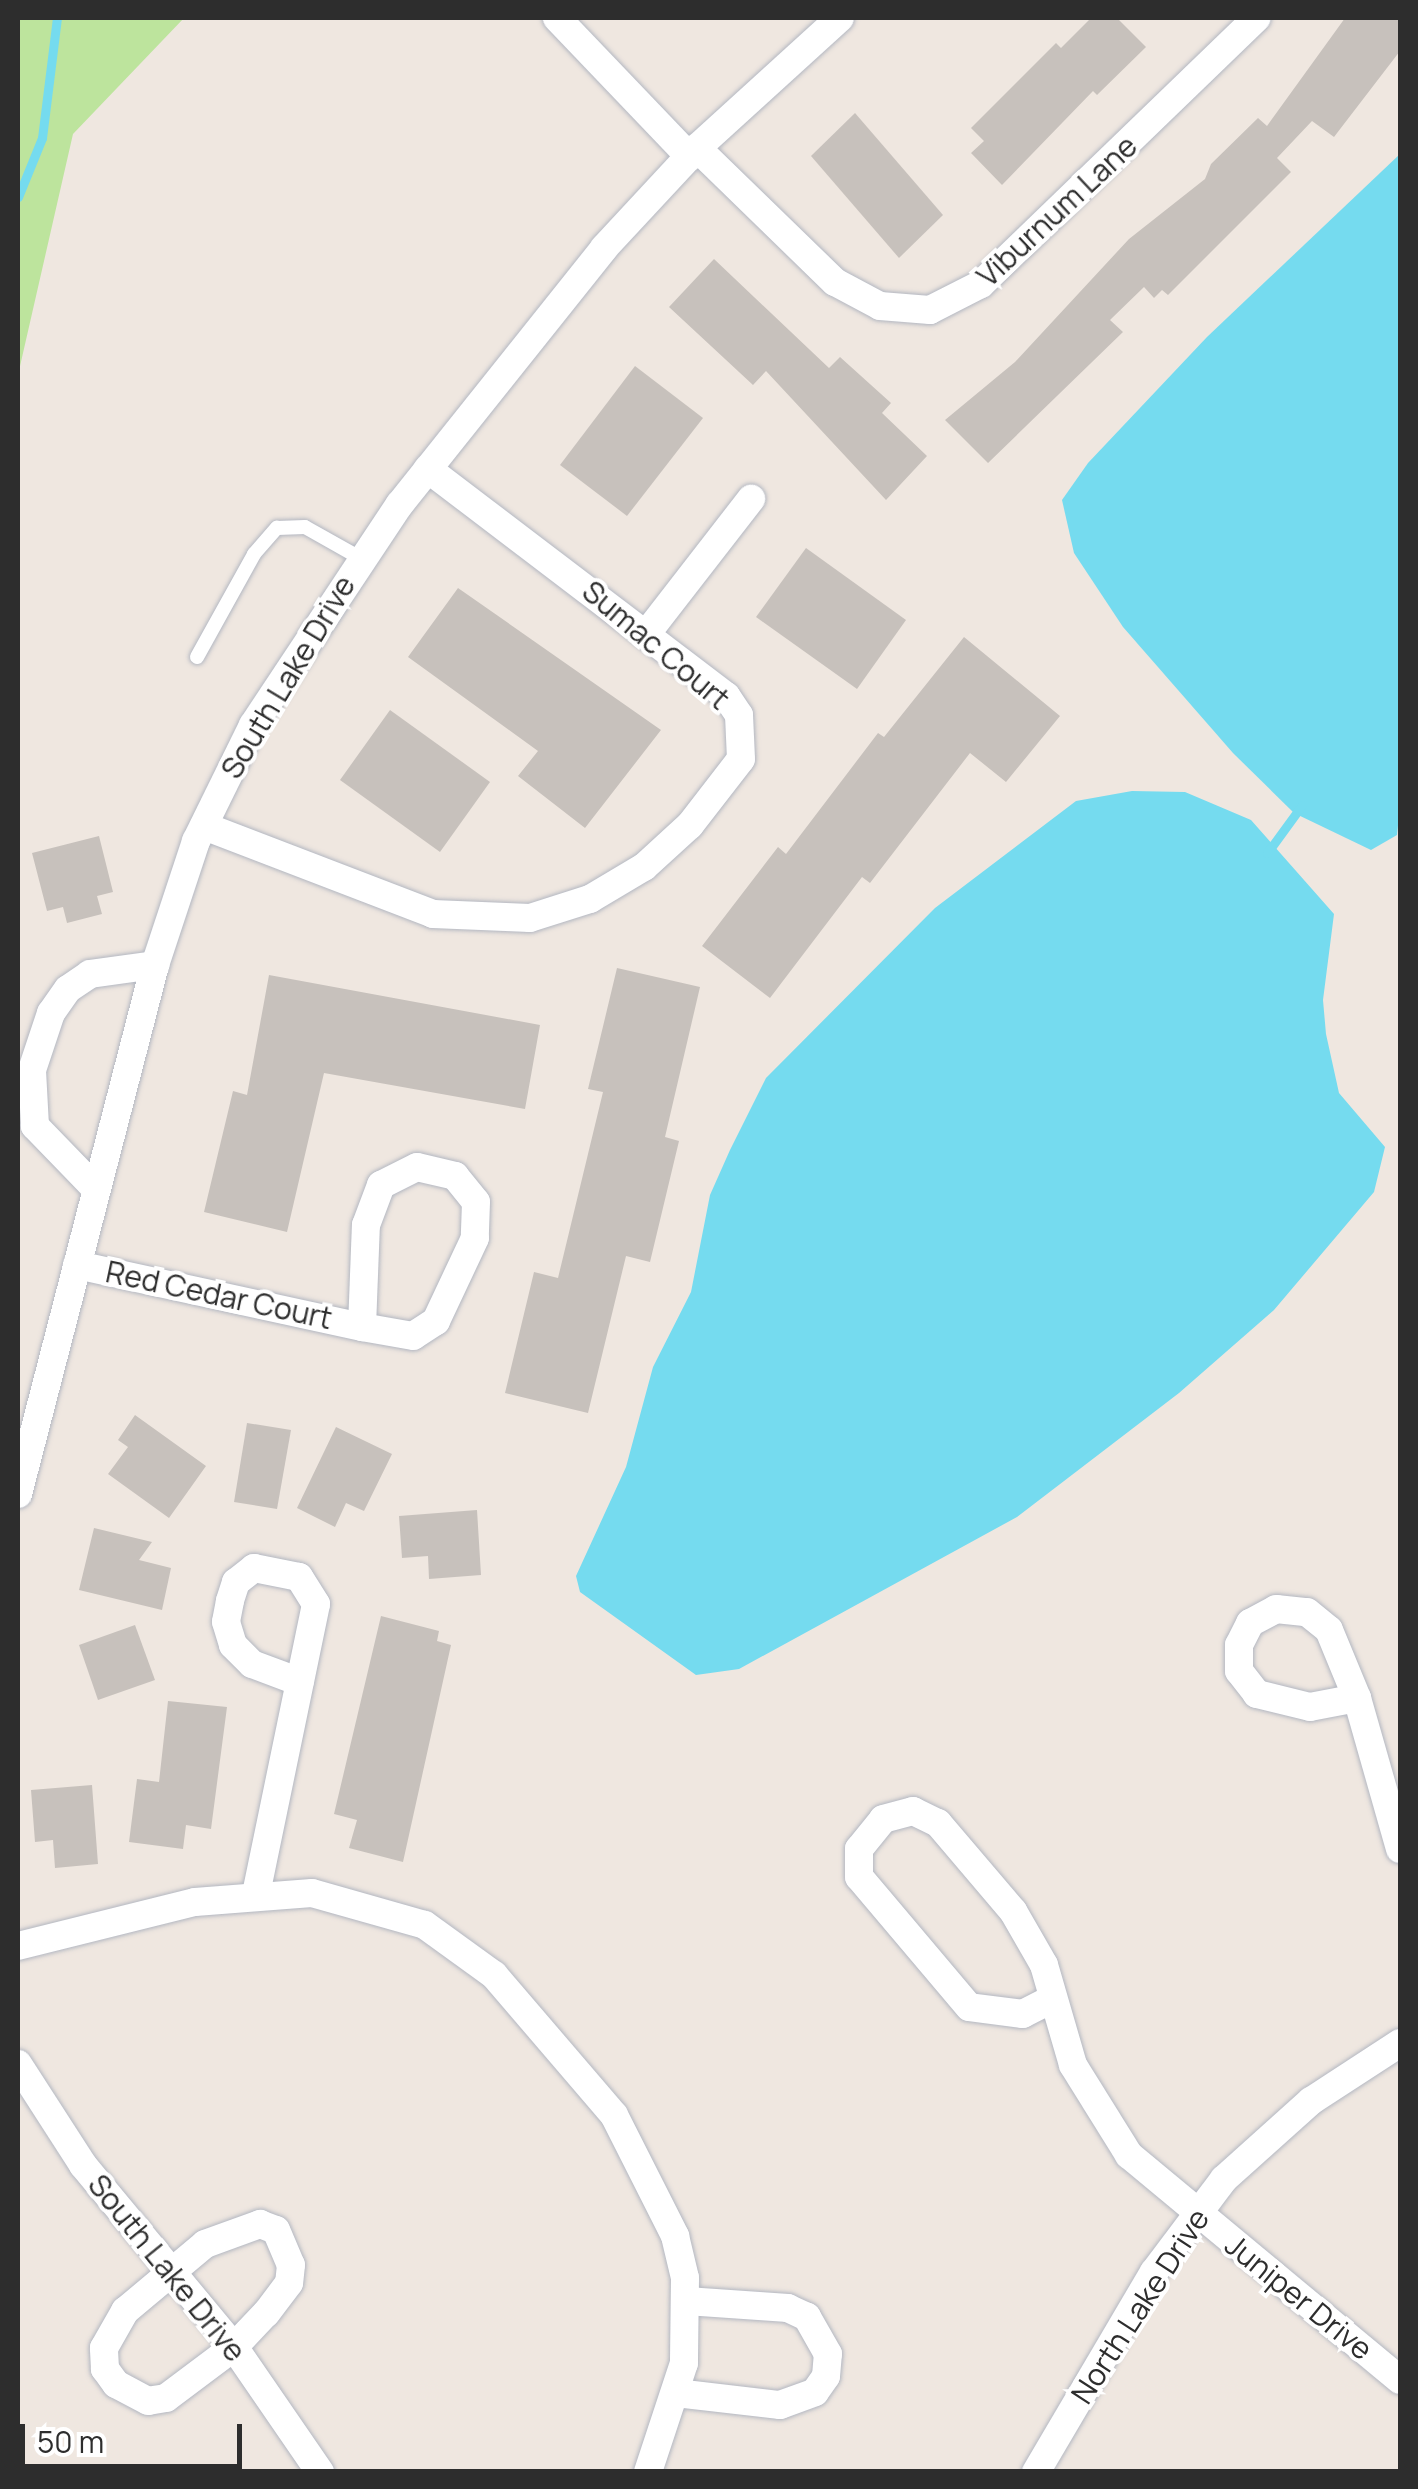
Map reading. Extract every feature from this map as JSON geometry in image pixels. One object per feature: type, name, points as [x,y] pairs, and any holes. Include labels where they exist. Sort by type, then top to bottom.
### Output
[{"type":"street","name":"Viburnum Lane","points":[[556,18],[693,152],[835,282],[880,306],[930,310],[981,284],[1256,18]]},
{"type":"street","name":"South Lake Drive","points":[[18,1494],[23,1453],[77,1265],[155,965],[204,826],[253,724],[360,558],[604,248],[693,152],[840,18]]},
{"type":"street","name":"Sumac Court","points":[[204,826],[433,914],[499,921],[590,899],[644,867],[690,825],[741,759],[739,715],[726,696],[428,469]]},
{"type":"street","points":[[647,633],[751,500]]},
{"type":"street","points":[[96,1188],[36,1126],[32,1070],[50,1013],[68,989],[90,974],[155,965]]},
{"type":"street","name":"Red Cedar Court","points":[[77,1265],[362,1327],[413,1336],[436,1321],[475,1238],[476,1202],[455,1176],[418,1167],[381,1184],[366,1225],[362,1327]]},
{"type":"street","points":[[1357,1698],[1310,1707],[1257,1694],[1239,1671],[1239,1645],[1250,1623],[1276,1609],[1307,1612],[1329,1630],[1357,1698],[1400,1849]]},
{"type":"street","points":[[256,1894],[300,1682]]},
{"type":"street","name":"Juniper Drive","points":[[1052,1999],[1023,2014],[969,2007],[859,1877],[859,1849],[883,1819],[913,1810],[938,1823],[1014,1911],[1044,1965],[1073,2064],[1110,2130],[1197,2213],[1400,2380]]},
{"type":"street","points":[[18,1946],[156,1910],[256,1894],[312,1893],[388,1910],[425,1925],[494,1975],[586,2078],[639,2154],[675,2236],[686,2301],[676,2394],[648,2472]]},
{"type":"street","name":"North Lake Drive","points":[[1036,2472],[1197,2213],[1224,2179],[1311,2101],[1400,2043]]},
{"type":"street","name":"South Lake Drive","points":[[18,2064],[83,2165],[234,2348],[320,2472]]},
{"type":"street","points":[[238,2227],[276,2230],[288,2246],[289,2283],[234,2348],[166,2398],[130,2396],[104,2369],[111,2329],[169,2270],[238,2227]]},
{"type":"street","points":[[676,2394],[780,2405],[815,2392],[826,2376],[828,2354],[807,2317],[788,2308],[686,2301]]},
{"type":"lane","points":[[196,658],[254,554],[277,528],[305,528],[360,558]]},
{"type":"green space","points":[[18,18],[184,18],[73,134],[18,375]]},
{"type":"water","points":[[1400,154],[1400,806],[1397,835],[1371,850],[1294,813],[1233,753],[1123,627],[1074,553],[1062,500],[1088,463],[1207,337]]},
{"type":"water","points":[[1132,791],[1185,792],[1251,820],[1334,914],[1323,1000],[1326,1034],[1339,1093],[1385,1147],[1374,1192],[1274,1310],[1179,1393],[1017,1517],[739,1669],[696,1675],[580,1592],[576,1576],[626,1467],[653,1367],[691,1292],[710,1195],[730,1150],[766,1078],[935,908],[1076,801]]},
{"type":"building","points":[[1091,18],[1117,18],[1146,47],[1097,95],[1093,91],[1002,185],[971,153],[984,141],[971,128],[1056,43],[1061,48]]},
{"type":"building","points":[[1345,18],[1400,18],[1400,51],[1334,137],[1312,121],[1277,158],[1291,172],[1168,295],[1162,290],[1154,298],[1144,287],[1110,320],[1123,332],[988,463],[945,420],[1015,362],[1129,239],[1205,179],[1211,164],[1258,118],[1267,126]]},
{"type":"building","points":[[855,113],[943,215],[899,258],[811,156]]},
{"type":"building","points":[[714,259],[829,368],[840,357],[891,403],[882,413],[927,456],[886,500],[766,371],[753,385],[669,307]]},
{"type":"building","points":[[635,366],[703,418],[627,516],[560,465]]},
{"type":"building","points":[[806,548],[906,620],[857,689],[756,617]]},
{"type":"building","points":[[458,588],[661,730],[585,828],[518,776],[538,751],[408,657]]},
{"type":"building","points":[[964,637],[1060,716],[1006,782],[970,753],[870,883],[862,877],[770,998],[702,946],[778,847],[786,854],[878,733],[884,737]]},
{"type":"building","points":[[390,710],[490,782],[440,852],[340,780]]},
{"type":"building","points":[[99,836],[113,892],[97,896],[102,914],[67,923],[63,907],[47,911],[32,853]]},
{"type":"building","points":[[617,968],[700,987],[665,1137],[679,1141],[650,1262],[626,1256],[588,1413],[505,1393],[534,1272],[558,1278],[603,1092],[588,1089]]},
{"type":"building","points":[[269,975],[540,1025],[525,1109],[324,1073],[287,1232],[204,1212],[233,1091],[247,1095]]},
{"type":"building","points":[[135,1415],[206,1466],[169,1518],[108,1474],[128,1447],[118,1440]]},
{"type":"building","points":[[247,1423],[291,1430],[277,1509],[234,1502]]},
{"type":"building","points":[[336,1427],[392,1454],[364,1511],[346,1503],[335,1527],[297,1508]]},
{"type":"building","points":[[477,1510],[481,1575],[429,1579],[428,1556],[402,1558],[399,1516]]},
{"type":"building","points":[[94,1528],[152,1542],[139,1560],[171,1568],[162,1610],[79,1590]]},
{"type":"building","points":[[381,1616],[439,1631],[437,1641],[451,1645],[403,1862],[349,1848],[357,1820],[334,1814]]},
{"type":"building","points":[[135,1625],[155,1680],[98,1700],[79,1645]]},
{"type":"building","points":[[168,1701],[227,1707],[211,1829],[186,1825],[183,1849],[129,1842],[137,1779],[159,1782]]},
{"type":"building","points":[[92,1785],[98,1864],[55,1868],[53,1840],[35,1842],[31,1790]]},
{"type":"waterway","points":[[18,197],[42,138],[57,18]]},
{"type":"waterway","points":[[1267,853],[1302,805]]}]
